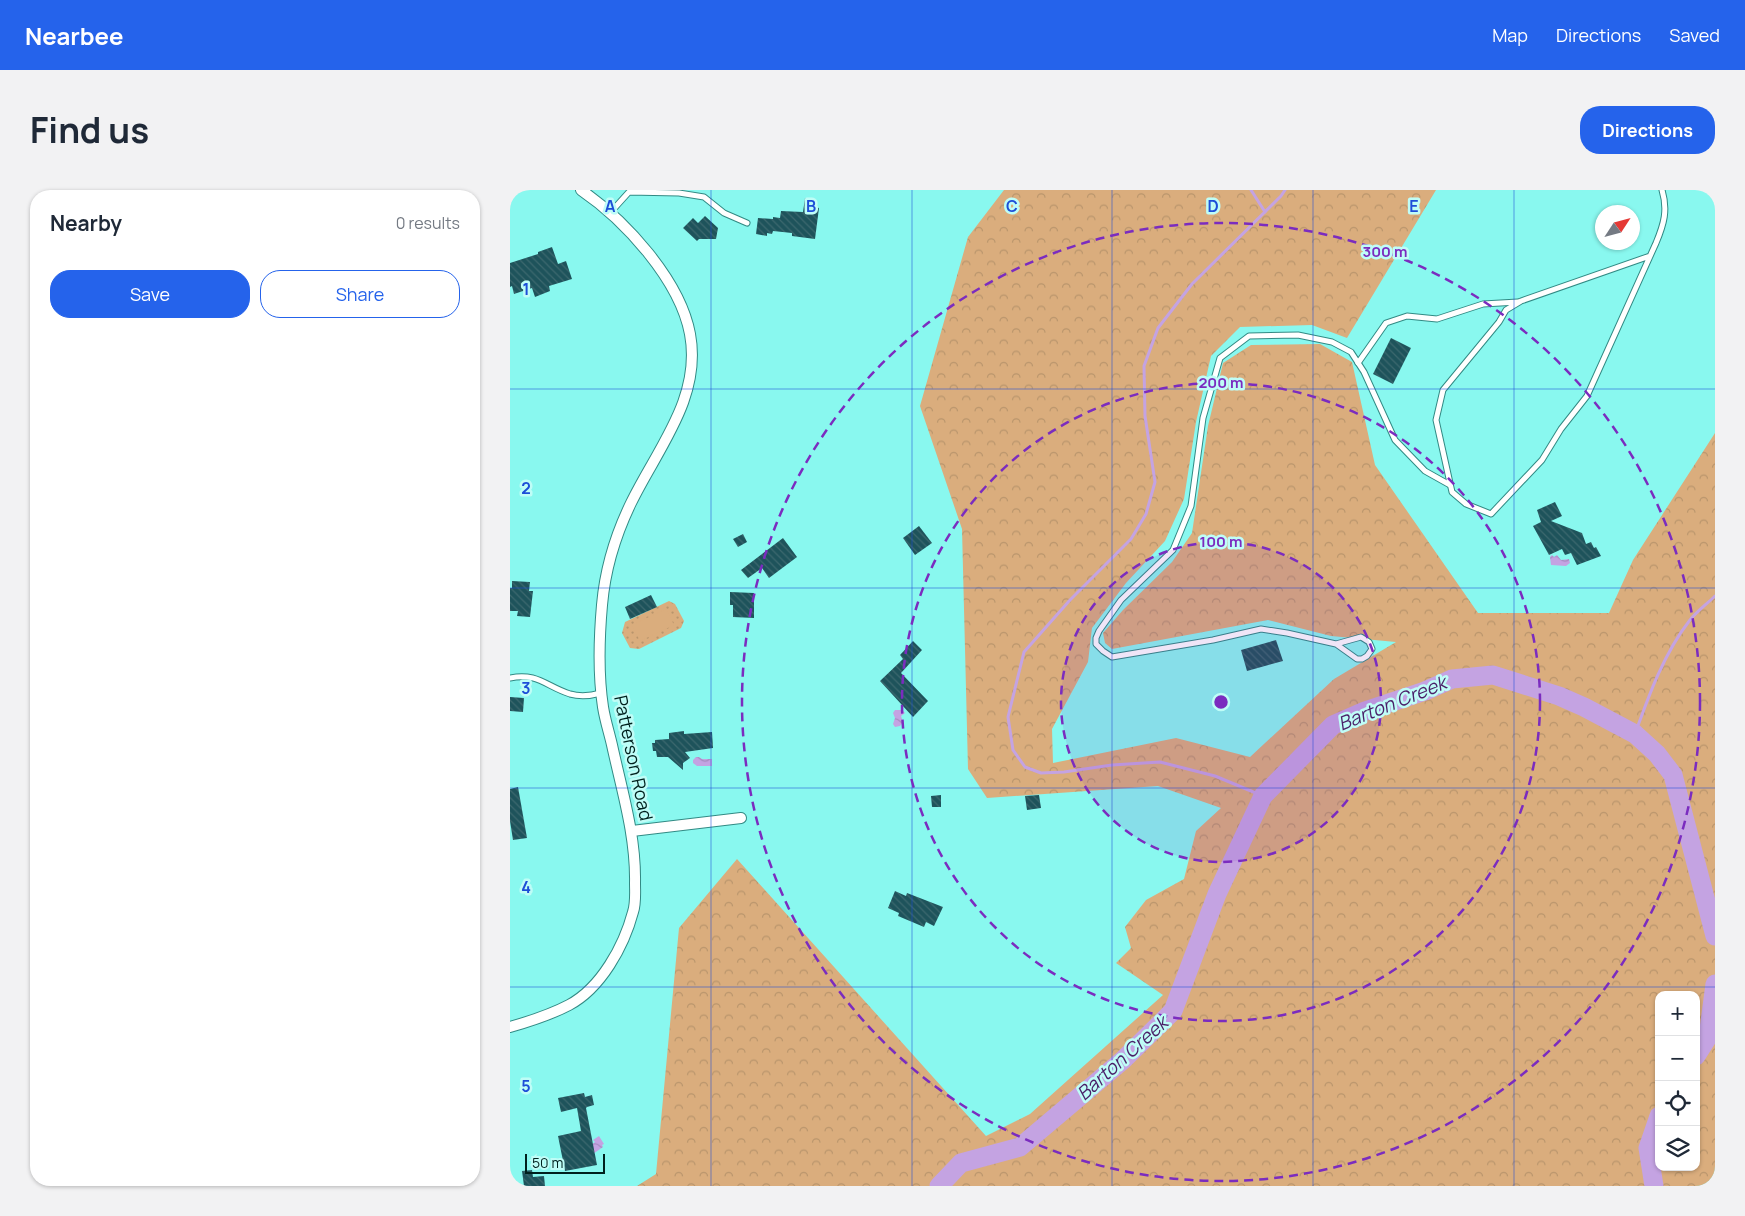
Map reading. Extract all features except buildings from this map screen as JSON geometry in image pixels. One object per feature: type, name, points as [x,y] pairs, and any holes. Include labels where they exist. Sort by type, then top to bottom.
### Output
[{"type":"street","name":"Patterson Road","points":[[510,1027],[539,1019],[572,1004],[601,980],[618,952],[634,910],[635,870],[632,831],[603,707],[599,651],[602,605],[610,557],[630,504],[683,407],[692,371],[690,334],[680,302],[657,265],[626,229],[597,201],[580,190]]},
{"type":"street","points":[[632,831],[741,818]]},
{"type":"lane","points":[[1650,256],[1521,301],[1506,310],[1499,322],[1443,390],[1436,420],[1452,492],[1466,504],[1491,514],[1542,460],[1561,429],[1587,396],[1650,256],[1664,223],[1665,200],[1662,190]]},
{"type":"lane","points":[[609,213],[629,192],[680,193],[704,197],[724,213],[747,222]]},
{"type":"lane","points":[[1358,363],[1386,323],[1406,316],[1437,319],[1482,304],[1521,301]]},
{"type":"lane","points":[[1336,644],[1361,637],[1369,642],[1372,649],[1367,656],[1357,659],[1336,644],[1261,629],[1213,640],[1112,657],[1096,644],[1096,638],[1120,600],[1173,550],[1190,506],[1203,418],[1220,358],[1249,336],[1298,335],[1332,342],[1351,352],[1364,372],[1395,440],[1426,471],[1450,485]]},
{"type":"lane","points":[[510,678],[530,676],[569,694],[587,697],[602,693]]},
{"type":"green space","points":[[1004,190],[1436,190],[1347,338],[1312,325],[1240,327],[1211,356],[1196,422],[1184,499],[1165,541],[1126,583],[1092,628],[1088,662],[1052,729],[1053,763],[1176,738],[1250,757],[1334,679],[1396,642],[1331,636],[1268,620],[1112,649],[1105,643],[1103,633],[1123,610],[1172,562],[1192,533],[1208,426],[1223,363],[1251,345],[1320,344],[1352,362],[1375,465],[1478,613],[1609,613],[1633,560],[1715,433],[1715,1186],[637,1186],[656,1174],[679,928],[737,859],[986,1136],[1030,1114],[1163,995],[1116,963],[1131,948],[1125,927],[1146,900],[1184,879],[1196,831],[1221,808],[1158,786],[987,798],[968,769],[962,529],[920,406],[968,237]]},
{"type":"green space","points":[[669,601],[675,604],[684,621],[681,628],[639,649],[630,648],[622,633],[625,622]]},
{"type":"green space","points":[[666,609],[674,625],[640,641],[632,625]]},
{"type":"water","points":[[1552,555],[1554,557],[1557,555],[1561,560],[1569,559],[1570,563],[1566,566],[1551,565],[1550,557]]},
{"type":"water","points":[[895,710],[902,710],[905,713],[901,716],[903,722],[900,726],[895,727],[893,724],[895,718],[893,713]]},
{"type":"water","points":[[696,757],[712,759],[712,766],[697,766],[693,763]]},
{"type":"water","points":[[599,1136],[604,1144],[602,1145],[603,1147],[593,1154],[591,1145],[595,1142],[593,1140]]},
{"type":"waterway","points":[[1251,190],[1265,212]]},
{"type":"waterway","points":[[1263,796],[1215,776],[1160,762],[1041,773],[1025,767],[1013,750],[1008,717],[1024,652],[1070,600],[1131,539],[1146,514],[1155,482],[1145,416],[1144,366],[1158,328],[1192,284],[1285,190]]},
{"type":"waterway","points":[[1635,734],[1652,689],[1672,646],[1693,617],[1715,596]]},
{"type":"waterway","name":"Barton Creek","points":[[939,1186],[961,1163],[1020,1147],[1123,1060],[1173,1011],[1217,894],[1263,796],[1333,725],[1365,711],[1425,691],[1452,679],[1493,675],[1559,696],[1635,734],[1657,754],[1673,775],[1715,936]]},
{"type":"waterway","name":"Barton Creek","points":[[1700,1050],[1708,1037],[1715,984]]},
{"type":"waterway","name":"Barton Creek","points":[[1654,1186],[1648,1148],[1656,1126]]}]
